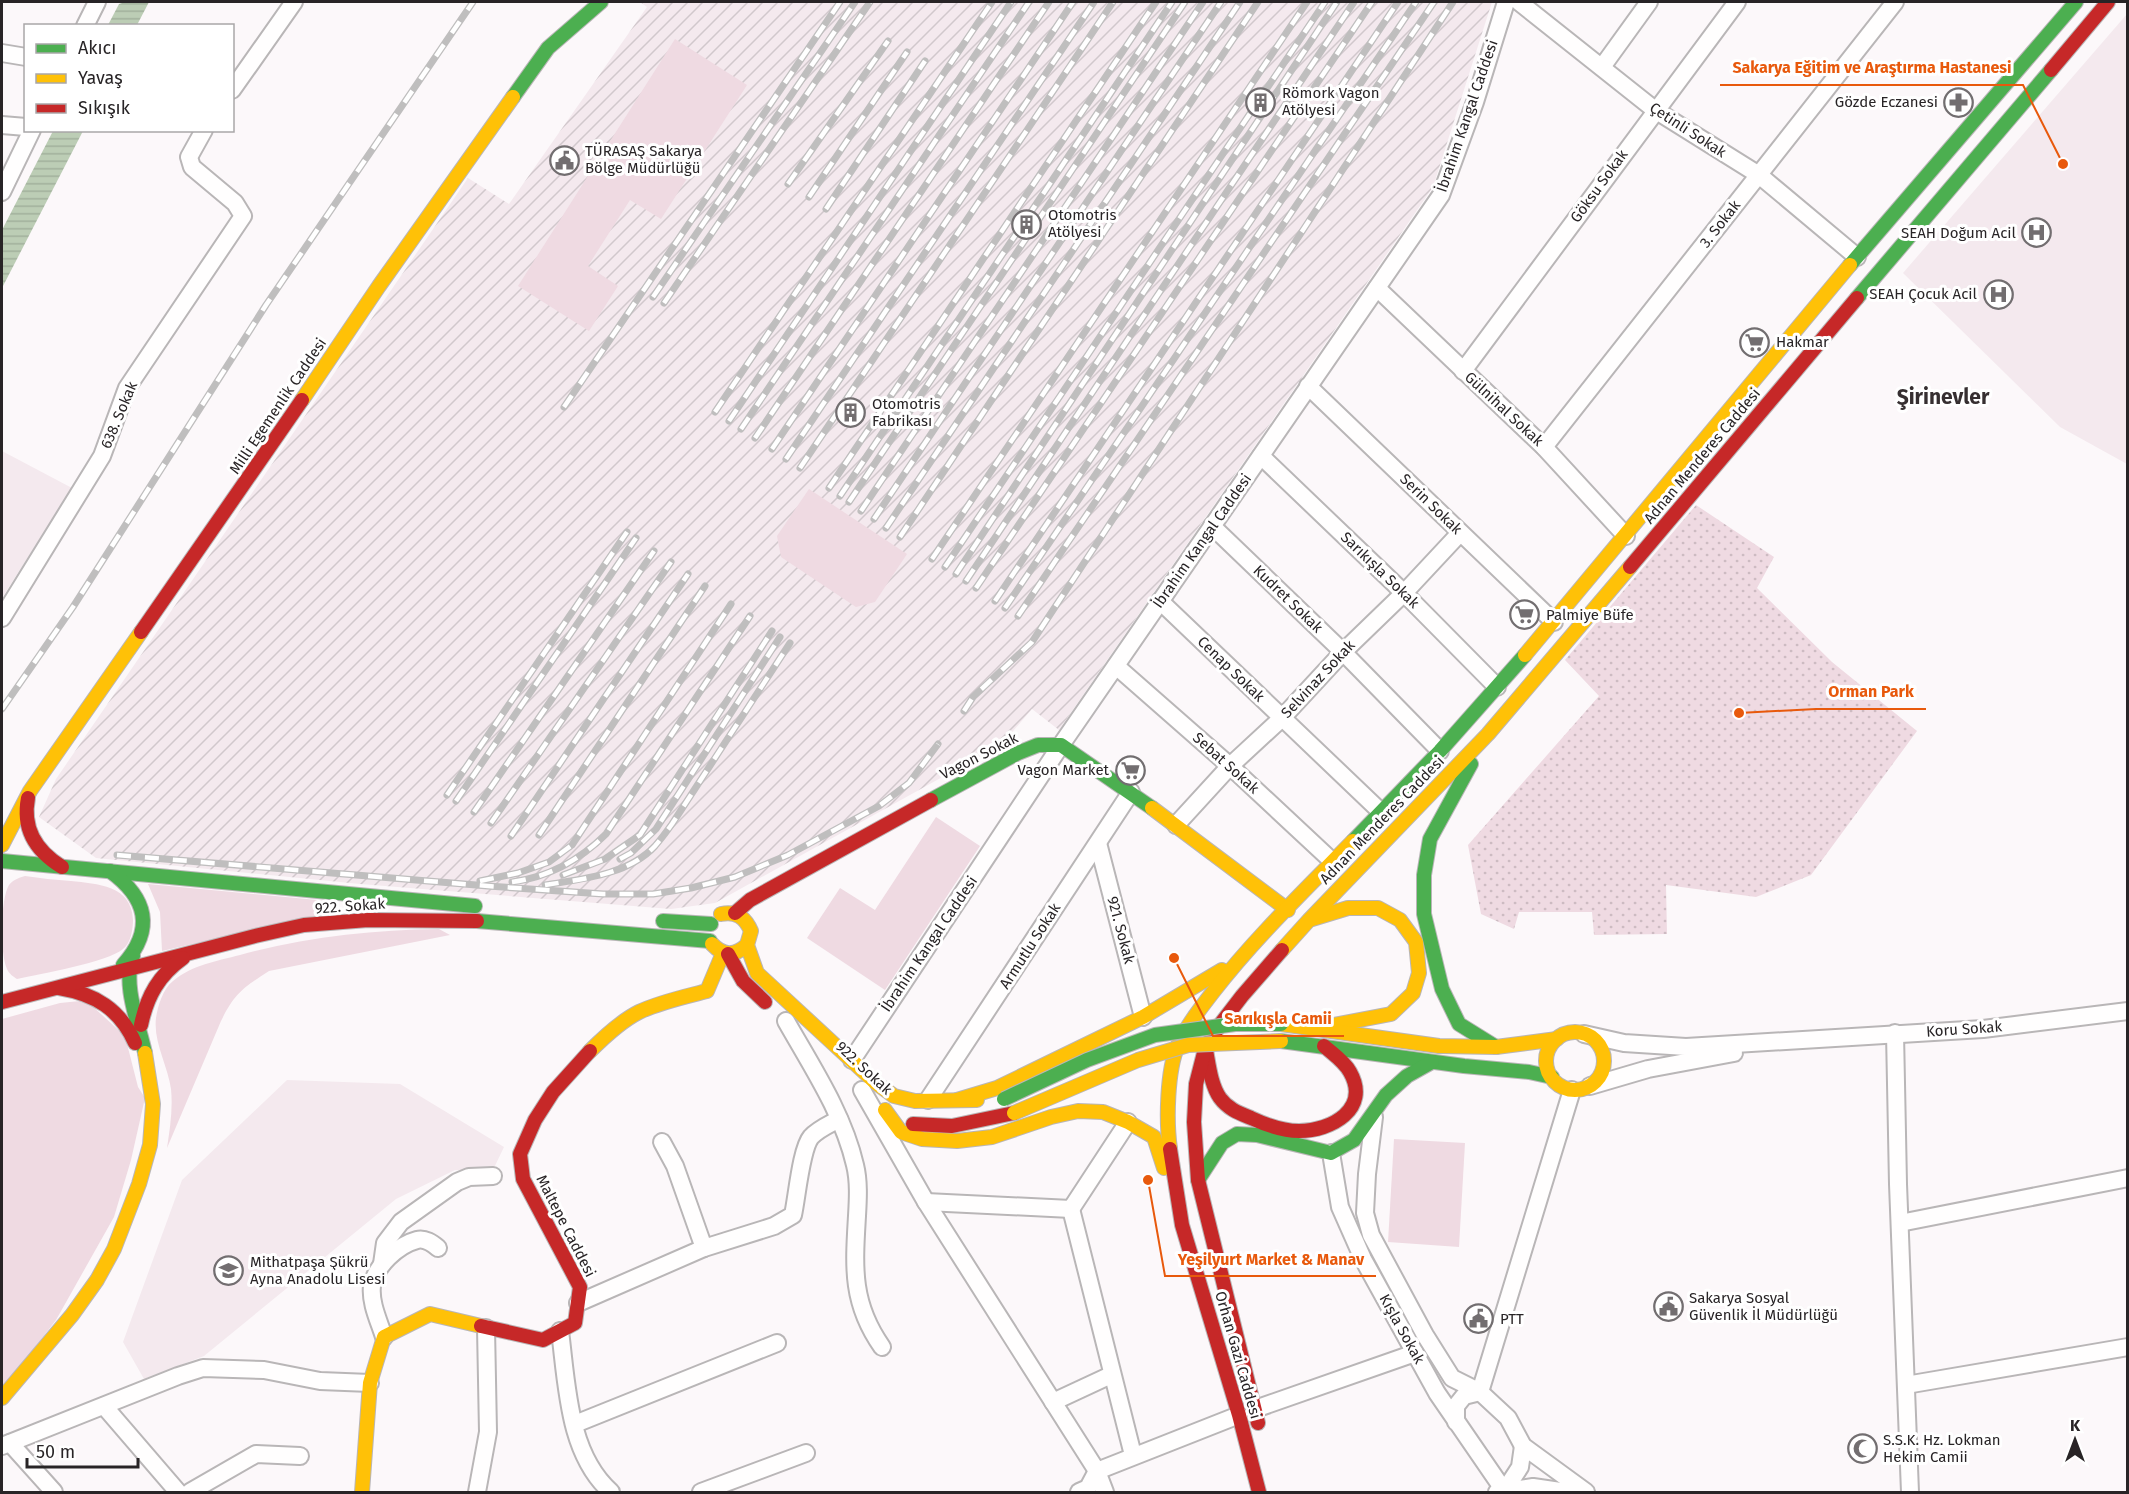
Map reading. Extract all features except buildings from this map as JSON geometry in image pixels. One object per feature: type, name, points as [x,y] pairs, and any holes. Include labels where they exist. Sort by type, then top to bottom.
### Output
[{"type":"main road","name":"Milli Egemenlik Caddesi","points":[[2,845],[30,791],[267,452],[379,286],[548,48],[601,2]]},
{"type":"main road","name":"Adnan Menderes Caddesi","points":[[1288,910],[1440,751],[1554,622],[1857,257],[2076,2]]},
{"type":"main road","name":"Adnan Menderes Caddesi","points":[[1309,920],[1488,734],[2108,2]]},
{"type":"main road","points":[[1488,734],[1430,840],[1424,875],[1424,914],[1442,989],[1459,1024],[1496,1047]]},
{"type":"main road","name":"Vagon Sokak","points":[[735,913],[764,892],[1018,753],[1038,745],[1061,745]]},
{"type":"main road","points":[[1061,745],[1131,792],[1288,910]]},
{"type":"main road","points":[[30,791],[26,809],[28,831],[40,850],[62,867]]},
{"type":"main road","name":"922. Sokak","points":[[2,861],[491,907]]},
{"type":"main road","points":[[2,1398],[68,1320],[108,1260],[138,1187],[148,1153],[153,1103],[129,979],[129,969],[143,934],[142,909],[132,889],[110,870]]},
{"type":"main road","points":[[1309,920],[1348,908],[1378,908],[1400,920],[1416,942],[1419,973],[1413,993],[1391,1014],[1318,1028]]},
{"type":"main road","name":"Orhan Gazi Caddesi","points":[[1263,1440],[1247,1412],[1182,1225],[1169,1142],[1169,1091],[1172,1063],[1178,1045],[1191,1021],[1238,960],[1288,910]]},
{"type":"main road","points":[[735,913],[744,918],[751,931],[747,945],[736,954],[725,954],[717,950],[710,941],[709,930],[711,924],[720,915],[735,913]]},
{"type":"main road","name":"922. Sokak","points":[[2,1002],[257,936],[317,924],[428,919],[478,921],[710,941]]},
{"type":"main road","name":"Orhan Gazi Caddesi","points":[[1259,1492],[1247,1412],[1198,1180],[1194,1122],[1196,1084],[1205,1048],[1219,1026],[1242,996],[1309,920]]},
{"type":"main road","points":[[648,921],[711,924]]},
{"type":"main road","points":[[747,945],[757,973],[854,1077],[876,1083],[894,1096],[915,1101],[1004,1099],[1087,1060],[1155,1035],[1235,1024],[1281,1024],[1439,1046],[1496,1047],[1557,1039]]},
{"type":"main road","points":[[140,1030],[147,998],[154,984],[177,962],[199,951]]},
{"type":"main road","points":[[105,975],[124,964],[135,952]]},
{"type":"main road","points":[[707,991],[725,954]]},
{"type":"main road","name":"922. Sokak","points":[[725,954],[743,981],[786,1021],[854,1077],[885,1110],[908,1124],[935,1128],[966,1126],[1014,1113],[1138,1060],[1188,1045],[1281,1041],[1432,1062],[1529,1072],[1551,1077]]},
{"type":"main road","points":[[957,1100],[997,1088],[1143,1017],[1238,960]]},
{"type":"main road","name":"Maltepe Caddesi","points":[[578,1303],[580,1287],[523,1179],[520,1154],[535,1120],[553,1092],[579,1062],[606,1036],[637,1013],[673,1000],[743,981]]},
{"type":"main road","points":[[57,988],[95,998],[109,1005],[118,1014],[131,1033],[149,1082]]},
{"type":"main road","points":[[2,991],[21,997]]},
{"type":"main road","points":[[1565,1034],[1584,1034],[1593,1038],[1603,1053],[1605,1063],[1602,1072],[1598,1080],[1590,1086],[1572,1090],[1562,1087],[1551,1077],[1546,1065],[1550,1046],[1565,1034]]},
{"type":"main road","points":[[1205,1048],[1216,1091],[1225,1105],[1284,1130],[1301,1131],[1318,1129],[1336,1122],[1349,1112],[1354,1102],[1355,1091],[1352,1075],[1343,1062],[1324,1046]]},
{"type":"main road","points":[[1198,1180],[1222,1143],[1237,1134],[1257,1136],[1331,1153],[1354,1140],[1386,1095],[1407,1076],[1432,1062]]},
{"type":"main road","points":[[885,1110],[901,1132],[922,1139],[957,1141],[992,1137],[1051,1116],[1078,1111],[1103,1112],[1128,1122],[1154,1137],[1182,1225]]},
{"type":"main road","points":[[362,1492],[370,1383],[384,1337],[430,1314],[543,1340],[575,1323],[578,1303]]},
{"type":"street","points":[[87,24],[97,2]]},
{"type":"street","points":[[234,87],[294,2]]},
{"type":"street","name":"İbrahim Kangal Caddesi","points":[[854,1077],[1061,745],[1441,195],[1475,102],[1506,2]]},
{"type":"street","name":"Çetinli Sokak","points":[[1519,2],[1655,110],[1759,175],[1857,257]]},
{"type":"street","points":[[1602,67],[1649,2]]},
{"type":"street","name":"Göksu Sokak","points":[[1463,371],[1737,2]]},
{"type":"street","name":"3. Sokak","points":[[1544,447],[1895,2]]},
{"type":"street","points":[[2,53],[24,57]]},
{"type":"street","points":[[2,125],[24,127]]},
{"type":"street","points":[[2,192],[31,132]]},
{"type":"street","name":"638. Sokak","points":[[2,618],[102,456],[127,388],[243,216],[235,203],[192,167],[189,157],[203,132]]},
{"type":"street","name":"Gülnihal Sokak","points":[[1377,288],[1544,447],[1626,536]]},
{"type":"street","name":"Serin Sokak","points":[[1308,386],[1554,622]]},
{"type":"street","name":"Sarıkışla Sokak","points":[[1261,456],[1404,592],[1497,687]]},
{"type":"street","name":"Kudret Sokak","points":[[1212,525],[1440,751]]},
{"type":"street","name":"Selvinaz Sokak","points":[[1176,825],[1230,766],[1282,718],[1342,652],[1460,533]]},
{"type":"street","name":"Cenap Sokak","points":[[1160,601],[1381,812]]},
{"type":"street","name":"Sebat Sokak","points":[[1116,666],[1230,766],[1333,862]]},
{"type":"street","name":"Armutlu Sokak","points":[[928,1101],[1131,792]]},
{"type":"street","name":"921. Sokak","points":[[1098,843],[1143,1017]]},
{"type":"street","name":"Koru Sokak","points":[[1799,1040],[1983,1029],[2127,1011]]},
{"type":"street","points":[[786,1021],[820,1080],[849,1141],[856,1168],[858,1196],[855,1255],[857,1292],[870,1330],[882,1347]]},
{"type":"street","points":[[1895,1033],[1910,1492]]},
{"type":"street","points":[[1584,1034],[1624,1043],[1686,1047],[1799,1040]]},
{"type":"street","points":[[1590,1086],[1648,1069],[1799,1040]]},
{"type":"street","points":[[854,1077],[926,1202],[1097,1471],[1105,1492]]},
{"type":"street","points":[[1456,1422],[1456,1406],[1464,1396],[1480,1392],[1572,1090]]},
{"type":"street","name":"Kışla Sokak","points":[[1375,1112],[1367,1174],[1365,1213],[1371,1235],[1399,1289],[1452,1377],[1480,1392],[1508,1418],[1523,1446]]},
{"type":"street","points":[[578,1303],[704,1248],[774,1226],[793,1215],[801,1176],[801,1161],[810,1138],[839,1119]]},
{"type":"street","points":[[1128,1122],[1071,1209],[1133,1455]]},
{"type":"street","points":[[662,1142],[675,1166],[704,1248]]},
{"type":"street","name":"Kışla Sokak","points":[[1331,1153],[1340,1207],[1349,1231],[1415,1353],[1456,1422],[1502,1492]]},
{"type":"street","points":[[384,1337],[373,1303],[372,1285],[382,1264],[385,1243],[401,1222],[457,1182],[469,1177],[493,1176]]},
{"type":"street","points":[[1900,1223],[2127,1178]]},
{"type":"street","points":[[926,1202],[1071,1209]]},
{"type":"street","points":[[382,1264],[418,1239],[431,1242],[438,1248]]},
{"type":"street","points":[[477,1492],[488,1432],[486,1328]]},
{"type":"street","points":[[560,1331],[568,1396],[579,1443],[593,1470],[611,1492]]},
{"type":"street","points":[[575,1424],[777,1343]]},
{"type":"street","points":[[1906,1385],[2127,1347]]},
{"type":"street","points":[[1079,1492],[1088,1488],[1097,1471],[1133,1455],[1415,1353]]},
{"type":"street","points":[[54,1492],[6,1445],[178,1376],[203,1368],[264,1370],[320,1382],[370,1383]]},
{"type":"street","points":[[1053,1402],[1111,1375]]},
{"type":"street","points":[[104,1406],[178,1492]]},
{"type":"street","points":[[1502,1492],[1520,1467],[1523,1446],[1587,1492]]},
{"type":"street","points":[[701,1492],[806,1453]]},
{"type":"street","points":[[190,1492],[256,1454],[300,1456]]},
{"type":"street","points":[[1502,1492],[1533,1487],[1567,1492]]},
{"type":"shaded area","points":[[149,2],[138,24],[109,24],[119,4]]},
{"type":"shaded area","points":[[640,2],[1492,2],[1433,187],[1059,730],[1032,709],[1002,744],[715,903],[671,909],[360,884],[96,858],[39,817],[56,779],[468,178],[509,204],[647,7]]},
{"type":"shaded area","points":[[2127,14],[2127,464],[2060,427],[1903,273]]},
{"type":"shaded area","points":[[675,39],[747,85],[661,219],[630,200],[588,266],[618,286],[589,331],[518,286]]},
{"type":"shaded area","points":[[52,132],[82,132],[2,288],[2,230]]},
{"type":"shaded area","points":[[2,451],[72,488],[2,598]]},
{"type":"shaded area","points":[[809,489],[907,554],[875,602],[856,607],[781,557],[777,536]]},
{"type":"shaded area","points":[[1696,505],[1774,557],[1757,588],[1832,662],[1917,731],[1811,875],[1756,897],[1666,885],[1667,934],[1594,935],[1592,912],[1519,912],[1514,929],[1481,914],[1468,845],[1599,696],[1565,660]]},
{"type":"shaded area","points":[[936,817],[980,846],[885,990],[807,938],[840,888],[875,910]]},
{"type":"shaded area","points":[[25,876],[92,883],[120,893],[131,908],[133,920],[130,940],[123,949],[115,954],[73,967],[17,979],[7,969],[5,961],[2,939],[3,914],[9,885]]},
{"type":"shaded area","points":[[148,884],[328,901],[327,913],[162,951],[160,912]]},
{"type":"shaded area","points":[[439,929],[450,935],[269,971],[246,987],[235,997],[221,1021],[167,1148],[171,1089],[157,1036],[156,1018],[166,988],[173,981],[205,964],[289,943],[364,933]]},
{"type":"shaded area","points":[[80,1001],[90,1004],[125,1036],[138,1087],[145,1098],[131,1160],[114,1217],[56,1320],[2,1390],[2,1019],[60,1003]]},
{"type":"shaded area","name":"Mithatpaşa Şükrü Ayna Anadolu Lisesi","points":[[287,1080],[400,1084],[504,1147],[493,1170],[455,1170],[396,1199],[204,1356],[144,1379],[123,1342],[182,1180]]},
{"type":"shaded area","points":[[1394,1139],[1465,1143],[1459,1247],[1388,1242]]},
{"type":"railway","points":[[2,709],[73,607],[266,305],[473,2]]},
{"type":"railway","points":[[564,407],[840,2]]},
{"type":"railway","points":[[653,297],[855,2]]},
{"type":"railway","points":[[664,303],[870,2]]},
{"type":"railway","points":[[715,412],[992,2]]},
{"type":"railway","points":[[729,421],[1011,2]]},
{"type":"railway","points":[[741,429],[1029,2]]},
{"type":"railway","points":[[755,438],[1049,2]]},
{"type":"railway","points":[[772,449],[1073,2]]},
{"type":"railway","points":[[786,459],[1094,2]]},
{"type":"railway","points":[[800,468],[1113,2]]},
{"type":"railway","points":[[829,488],[1156,2]]},
{"type":"railway","points":[[840,496],[1172,2]]},
{"type":"railway","points":[[849,502],[1185,2]]},
{"type":"railway","points":[[861,511],[1203,2]]},
{"type":"railway","points":[[874,519],[1221,2]]},
{"type":"railway","points":[[886,528],[1240,2]]},
{"type":"railway","points":[[900,537],[1258,2]]},
{"type":"railway","points":[[932,559],[1307,2]]},
{"type":"railway","points":[[945,567],[1325,2]]},
{"type":"railway","points":[[956,574],[1337,2]]},
{"type":"railway","points":[[966,581],[1354,2]]},
{"type":"railway","points":[[976,588],[1372,2]]},
{"type":"railway","points":[[995,601],[1398,2]]},
{"type":"railway","points":[[1005,608],[1416,2]]},
{"type":"railway","points":[[1018,616],[1434,2]]},
{"type":"railway","points":[[964,711],[973,697],[1032,642],[1453,2]]},
{"type":"railway","points":[[788,184],[888,41]]},
{"type":"railway","points":[[809,197],[907,52]]},
{"type":"railway","points":[[826,209],[925,61]]},
{"type":"railway","points":[[447,795],[627,532]]},
{"type":"railway","points":[[456,801],[636,538]]},
{"type":"railway","points":[[474,812],[654,551]]},
{"type":"railway","points":[[491,823],[671,562]]},
{"type":"railway","points":[[511,836],[688,574]]},
{"type":"railway","points":[[539,835],[705,586]]},
{"type":"railway","points":[[480,881],[518,873],[549,862],[572,845],[731,604]]},
{"type":"railway","points":[[512,882],[539,876],[563,866],[586,852],[606,834],[750,616]]},
{"type":"railway","points":[[563,875],[605,859],[640,835],[772,631]]},
{"type":"railway","points":[[620,859],[631,853],[656,829],[780,637]]},
{"type":"railway","points":[[545,885],[589,878],[618,870],[644,856],[655,846],[672,824],[790,643]]},
{"type":"railway","points":[[117,855],[488,886],[603,894],[653,894],[691,888],[735,877],[788,855],[879,806],[909,783],[938,744]]},
{"type":"traffic: fast","points":[[513,97],[548,48],[601,2]]},
{"type":"traffic: fast","points":[[1850,265],[2076,2]]},
{"type":"traffic: fast","points":[[1857,298],[2051,70]]},
{"type":"traffic: fast","points":[[1353,841],[1440,751],[1525,655]]},
{"type":"traffic: fast","points":[[931,800],[1018,753],[1038,745],[1061,745],[1152,808]]},
{"type":"traffic: fast","points":[[1471,764],[1430,839],[1424,875],[1424,914],[1442,989],[1459,1024],[1496,1047]]},
{"type":"traffic: fast","points":[[2,861],[475,906]]},
{"type":"traffic: fast","points":[[110,871],[132,892],[139,903],[142,915],[143,927],[140,939],[123,965]]},
{"type":"traffic: fast","points":[[477,921],[710,941]]},
{"type":"traffic: fast","points":[[663,921],[711,924]]},
{"type":"traffic: fast","points":[[133,956],[130,967],[130,992],[145,1053]]},
{"type":"traffic: fast","points":[[1004,1099],[1087,1060],[1155,1035],[1235,1024],[1281,1024]]},
{"type":"traffic: fast","points":[[1281,1041],[1464,1066],[1529,1072],[1552,1077]]},
{"type":"traffic: fast","points":[[1198,1180],[1222,1143],[1237,1134],[1257,1135],[1331,1153],[1354,1140],[1386,1095],[1407,1076],[1432,1062]]},
{"type":"traffic: slow","points":[[302,400],[379,286],[513,97]]},
{"type":"traffic: slow","points":[[1525,655],[1850,265]]},
{"type":"traffic: slow","points":[[1282,950],[1488,734],[1630,567]]},
{"type":"traffic: slow","points":[[2,845],[30,791],[141,632]]},
{"type":"traffic: slow","points":[[1152,808],[1288,910]]},
{"type":"traffic: slow","points":[[1170,1149],[1168,1124],[1170,1082],[1174,1055],[1185,1031],[1213,992],[1246,953],[1353,841]]},
{"type":"traffic: slow","points":[[1312,919],[1348,908],[1378,908],[1400,920],[1416,942],[1419,973],[1413,993],[1391,1014],[1318,1028]]},
{"type":"traffic: slow","points":[[721,914],[736,914],[749,926],[751,931],[747,945],[757,973],[876,1083],[894,1096],[915,1101],[977,1100]]},
{"type":"traffic: slow","points":[[712,944],[720,951],[729,953],[734,953],[747,945]]},
{"type":"traffic: slow","points":[[590,1051],[619,1025],[639,1012],[707,991],[723,953]]},
{"type":"traffic: slow","points":[[957,1100],[997,1088],[1143,1017],[1222,970]]},
{"type":"traffic: slow","points":[[1281,1024],[1439,1046],[1496,1047],[1557,1039]]},
{"type":"traffic: slow","points":[[1575,1032],[1586,1034],[1599,1045],[1604,1061],[1602,1072],[1591,1085],[1575,1090],[1564,1088],[1551,1077],[1546,1061],[1548,1050],[1559,1037],[1575,1032]]},
{"type":"traffic: slow","points":[[1014,1113],[1138,1060],[1188,1045],[1281,1041]]},
{"type":"traffic: slow","points":[[2,1398],[72,1315],[97,1280],[114,1249],[139,1184],[150,1145],[153,1104],[145,1053]]},
{"type":"traffic: slow","points":[[885,1110],[901,1132],[922,1139],[957,1141],[992,1137],[1051,1117],[1078,1111],[1103,1112],[1128,1122],[1154,1137],[1164,1168]]},
{"type":"traffic: slow","points":[[362,1492],[370,1383],[384,1337],[430,1314],[481,1326]]},
{"type":"traffic: jam","points":[[2051,70],[2108,2]]},
{"type":"traffic: jam","points":[[1630,567],[1857,298]]},
{"type":"traffic: jam","points":[[141,632],[302,400]]},
{"type":"traffic: jam","points":[[28,798],[27,820],[33,838],[45,854],[62,867]]},
{"type":"traffic: jam","points":[[735,913],[750,900],[931,800]]},
{"type":"traffic: jam","points":[[2,1002],[304,925],[368,920],[477,921]]},
{"type":"traffic: jam","points":[[1258,1423],[1198,1180],[1194,1122],[1196,1084],[1205,1049],[1242,996],[1282,950]]},
{"type":"traffic: jam","points":[[728,954],[743,981],[765,1002]]},
{"type":"traffic: jam","points":[[141,1025],[155,987],[183,958]]},
{"type":"traffic: jam","points":[[59,988],[84,994],[105,1005],[122,1021],[135,1043]]},
{"type":"traffic: jam","points":[[1206,1050],[1214,1087],[1227,1105],[1268,1125],[1299,1131],[1311,1130],[1335,1122],[1352,1107],[1355,1097],[1355,1085],[1348,1068],[1324,1046]]},
{"type":"traffic: jam","points":[[481,1326],[543,1340],[575,1323],[580,1287],[523,1179],[520,1154],[535,1120],[553,1092],[590,1051]]},
{"type":"traffic: jam","points":[[913,1124],[952,1126],[1014,1113]]},
{"type":"traffic: jam","points":[[1170,1149],[1182,1225],[1239,1415],[1259,1492]]},
{"type":"place","name":"Römork Vagon Atölyesi","points":[[1261,102]]},
{"type":"place","name":"Gözde Eczanesi","points":[[1959,102]]},
{"type":"place","name":"TÜRASAŞ Sakarya Bölge Müdürlüğü","points":[[564,160]]},
{"type":"place","name":"Sakarya Eğitim ve Araştırma Hastanesi","points":[[2063,164]]},
{"type":"place","name":"Otomotris Atölyesi","points":[[1027,224]]},
{"type":"place","name":"SEAH Doğum Acil","points":[[2037,233]]},
{"type":"place","name":"SEAH Çocuk Acil","points":[[1998,294]]},
{"type":"place","name":"Hakmar","points":[[1755,342]]},
{"type":"place","name":"Otomotris Fabrikası","points":[[851,413]]},
{"type":"place","name":"Palmiye Büfe","points":[[1525,615]]},
{"type":"place","name":"Orman Park","points":[[1739,713]]},
{"type":"place","name":"Vagon Market","points":[[1130,770]]},
{"type":"place","name":"Sarıkışla Camii","points":[[1174,958]]},
{"type":"place","name":"Yeşilyurt Market & Manav","points":[[1148,1180]]},
{"type":"place","name":"Mithatpaşa Şükrü Ayna Anadolu Lisesi","points":[[229,1271]]},
{"type":"place","name":"Sakarya Sosyal Güvenlik İl Müdürlüğü","points":[[1668,1307]]},
{"type":"place","name":"PTT","points":[[1479,1319]]},
{"type":"place","name":"S.S.K. Hz. Lokman Hekim Camii","points":[[1862,1449]]},
{"type":"district","name":"Şirinevler","points":[[1943,397]]}]
